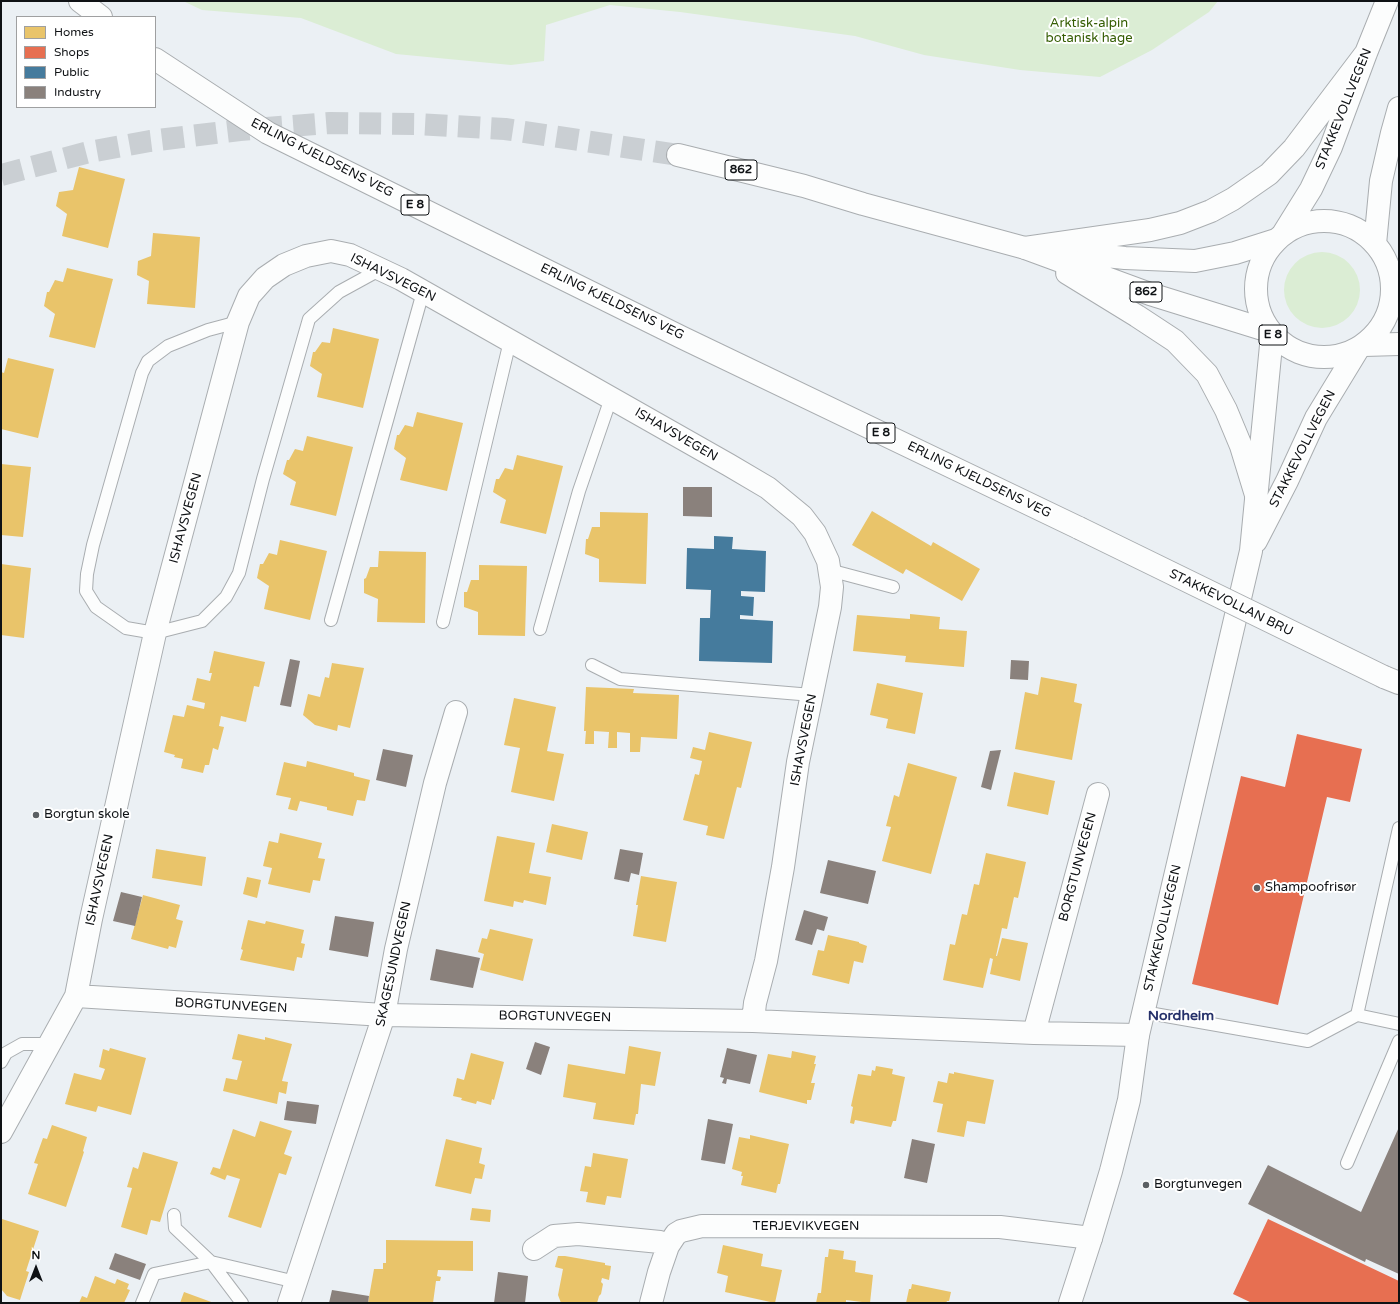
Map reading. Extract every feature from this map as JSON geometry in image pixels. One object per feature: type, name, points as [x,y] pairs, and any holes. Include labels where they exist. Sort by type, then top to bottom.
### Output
[{"type":"main road","points":[[80,1],[99,16]]},
{"type":"main road","name":"STAKKEVOLLVEGEN","points":[[1280,237],[1311,189],[1331,147],[1387,1]]},
{"type":"main road","name":"E 8","points":[[1025,248],[1164,227],[1180,223],[1211,211],[1233,199],[1269,174],[1294,148],[1366,53]]},
{"type":"main road","name":"ERLING KJELDSENS VEG","points":[[156,60],[268,133],[683,338],[1079,528]]},
{"type":"main road","points":[[1377,246],[1381,181],[1399,108]]},
{"type":"main road","name":"862","points":[[678,155],[804,186],[863,204],[1025,248],[1150,294],[1271,333]]},
{"type":"main road","name":"E 8","points":[[1377,246],[1387,262],[1391,277],[1392,293],[1390,308],[1384,322],[1375,335],[1361,347],[1346,354],[1333,357],[1320,358],[1306,356],[1282,344],[1271,333],[1261,317],[1256,300],[1255,284],[1259,267],[1266,252],[1280,237],[1302,224],[1324,221],[1338,222],[1352,227],[1399,260]]},
{"type":"main road","name":"862","points":[[1025,248],[1125,258],[1195,261],[1235,254],[1280,237]]},
{"type":"main road","points":[[1025,248],[1175,340],[1207,374],[1226,410],[1241,446],[1256,495]]},
{"type":"main road","name":"ISHAVSVEGEN","points":[[1,1132],[76,996],[90,926],[155,633],[238,322],[249,296],[265,278],[284,265],[306,256],[331,251],[350,255],[381,269],[768,488],[802,516],[815,533],[828,561],[832,587],[830,607],[798,762],[783,867],[766,961],[755,1003],[753,1021]]},
{"type":"main road","name":"STAKKEVOLLVEGEN","points":[[1070,1303],[1092,1238],[1129,1100],[1138,1035],[1143,1012],[1250,551],[1271,333]]},
{"type":"main road","name":"E 8","points":[[1361,347],[1399,344]]},
{"type":"main road","name":"STAKKEVOLLVEGEN","points":[[1250,551],[1288,482],[1316,418],[1361,347]]},
{"type":"main road","name":"STAKKEVOLLAN BRU","points":[[1079,528],[1391,680]]},
{"type":"main road","name":"SKAGESUNDVEGEN","points":[[289,1303],[384,1015],[396,949],[424,828],[435,783],[456,712]]},
{"type":"main road","name":"BORGTUNVEGEN","points":[[1034,1034],[1098,794]]},
{"type":"main road","name":"BORGTUNVEGEN","points":[[76,996],[384,1015],[753,1021],[1034,1034],[1138,1035]]},
{"type":"main road","name":"TERJEVIKVEGEN","points":[[668,1246],[676,1234],[681,1231],[702,1226],[1000,1227],[1092,1238]]},
{"type":"main road","points":[[534,1249],[554,1236],[578,1234],[660,1242],[668,1246],[651,1303]]},
{"type":"lane","points":[[238,322],[208,330],[168,346],[148,361],[142,373],[95,538],[87,574],[86,591],[96,607],[126,628],[155,633],[202,621],[226,597],[239,574],[263,478],[309,319],[339,292],[381,269]]},
{"type":"lane","points":[[331,620],[423,292]]},
{"type":"lane","points":[[443,622],[510,341]]},
{"type":"lane","points":[[540,629],[579,491],[611,398]]},
{"type":"lane","points":[[829,570],[893,587]]},
{"type":"lane","points":[[592,665],[620,679],[812,695]]},
{"type":"lane","points":[[1357,1015],[1399,828]]},
{"type":"lane","points":[[1143,1012],[1308,1041],[1357,1015],[1399,1024]]},
{"type":"lane","points":[[1347,1163],[1399,1041]]},
{"type":"lane","points":[[1,1062],[6,1053],[22,1044],[50,1044]]},
{"type":"lane","points":[[174,1215],[174,1228],[211,1262],[242,1303]]},
{"type":"lane","points":[[142,1303],[154,1274],[211,1262],[296,1282]]},
{"type":"green space","name":"Arktisk-alpin botanisk hage","points":[[183,1],[1218,1],[1209,12],[1152,50],[1100,77],[1020,70],[924,55],[855,36],[680,12],[610,5],[546,25],[544,61],[511,65],[396,54],[301,18],[202,10]]},
{"type":"green space","points":[[1322,252],[1337,255],[1349,263],[1357,275],[1360,290],[1357,305],[1349,317],[1337,325],[1322,328],[1307,325],[1295,317],[1287,305],[1284,290],[1287,275],[1295,263],[1307,255]]},
{"type":"building: Homes","points":[[79,167],[125,179],[108,248],[62,236],[67,214],[56,206],[59,192],[73,190]]},
{"type":"building: Homes","points":[[153,233],[200,237],[195,308],[147,304],[149,281],[137,275],[138,261],[151,256]]},
{"type":"building: Homes","points":[[67,268],[113,279],[95,348],[49,337],[55,314],[44,306],[47,292],[49,292],[55,280],[63,282]]},
{"type":"building: Homes","points":[[333,328],[379,339],[363,408],[317,397],[322,374],[310,366],[313,352],[315,352],[322,342],[330,343]]},
{"type":"building: Homes","points":[[8,358],[54,369],[38,438],[1,429],[1,372],[4,373]]},
{"type":"building: Homes","points":[[417,412],[463,423],[447,491],[400,480],[406,458],[394,449],[397,435],[399,435],[405,425],[413,427]]},
{"type":"building: Homes","points":[[307,436],[353,447],[336,516],[290,505],[296,482],[283,474],[287,460],[289,460],[295,449],[303,451]]},
{"type":"building: Homes","points":[[517,455],[563,466],[546,534],[500,523],[506,500],[493,492],[496,479],[499,479],[505,468],[513,470]]},
{"type":"building: Homes","points":[[1,464],[31,467],[23,537],[1,535]]},
{"type":"building: Homes","points":[[872,511],[931,546],[933,542],[980,569],[962,601],[906,569],[903,574],[852,545]]},
{"type":"building: Homes","points":[[600,512],[648,513],[646,584],[599,582],[599,559],[585,554],[586,539],[588,539],[592,527],[600,527]]},
{"type":"building: Homes","points":[[280,540],[327,551],[310,620],[264,609],[269,586],[257,578],[260,564],[263,564],[269,553],[277,555]]},
{"type":"building: Homes","points":[[379,551],[426,552],[425,623],[377,622],[378,599],[364,593],[364,579],[366,578],[370,567],[378,567]]},
{"type":"building: Homes","points":[[1,564],[31,568],[24,638],[1,635]]},
{"type":"building: Homes","points":[[479,565],[527,566],[525,636],[478,635],[478,612],[464,607],[464,592],[467,592],[471,580],[479,580]]},
{"type":"building: Homes","points":[[910,614],[940,617],[939,629],[967,631],[964,667],[905,662],[906,656],[853,651],[857,615],[910,619]]},
{"type":"building: Homes","points":[[214,651],[265,662],[259,687],[254,686],[246,722],[221,716],[219,726],[224,727],[218,750],[213,748],[209,765],[205,765],[203,773],[181,768],[183,759],[174,757],[175,755],[164,752],[173,715],[184,717],[187,705],[204,709],[205,703],[192,700],[197,678],[210,681],[212,673],[209,673]]},
{"type":"building: Homes","points":[[332,663],[364,668],[350,728],[338,725],[337,731],[315,725],[303,715],[308,694],[320,697],[325,677],[329,678]]},
{"type":"building: Homes","points":[[1041,677],[1077,684],[1074,702],[1082,704],[1072,760],[1015,749],[1025,692],[1038,695]]},
{"type":"building: Homes","points":[[877,683],[923,693],[915,734],[886,728],[888,719],[870,715]]},
{"type":"building: Homes","points":[[586,687],[634,689],[633,693],[679,695],[677,739],[641,737],[640,752],[630,752],[630,733],[617,732],[617,748],[608,748],[609,732],[594,731],[594,744],[585,744],[586,731],[584,731]]},
{"type":"building: Homes","points":[[514,698],[556,707],[547,751],[564,754],[554,801],[511,792],[520,748],[504,745]]},
{"type":"building: Homes","points":[[709,732],[752,742],[741,788],[737,787],[724,839],[706,835],[708,826],[683,820],[695,774],[699,775],[702,761],[690,758],[693,747],[705,750]]},
{"type":"building: Homes","points":[[307,761],[354,773],[354,776],[370,780],[365,801],[357,800],[353,816],[327,810],[327,807],[300,801],[297,811],[288,809],[291,798],[276,795],[284,762],[306,767]]},
{"type":"building: Homes","points":[[908,763],[957,777],[931,874],[882,861],[891,827],[886,826],[894,795],[899,797]]},
{"type":"building: Homes","points":[[1014,772],[1055,781],[1048,815],[1007,806]]},
{"type":"building: Homes","points":[[552,824],[588,832],[582,860],[546,852]]},
{"type":"building: Homes","points":[[280,833],[322,843],[318,858],[325,859],[320,881],[313,880],[310,893],[268,884],[272,868],[263,866],[269,841],[278,843]]},
{"type":"building: Homes","points":[[497,836],[535,843],[529,873],[551,877],[546,905],[524,900],[523,903],[514,901],[513,907],[484,901]]},
{"type":"building: Homes","points":[[156,849],[206,857],[202,886],[152,878]]},
{"type":"building: Homes","points":[[986,853],[1026,862],[1018,898],[1014,897],[1007,929],[1002,928],[996,956],[1002,938],[1028,943],[1020,981],[990,974],[993,959],[990,958],[983,988],[943,980],[950,944],[955,945],[962,914],[967,915],[974,884],[979,885]]},
{"type":"building: Homes","points":[[641,876],[677,882],[666,942],[633,936]]},
{"type":"building: Homes","points":[[247,877],[261,880],[257,898],[243,894]]},
{"type":"building: Homes","points":[[143,895],[180,905],[176,919],[183,921],[176,948],[169,946],[168,949],[131,939]]},
{"type":"building: Homes","points":[[248,920],[265,924],[266,921],[304,930],[301,943],[305,944],[302,958],[297,957],[294,971],[240,960]]},
{"type":"building: Homes","points":[[490,929],[533,939],[523,981],[480,970],[484,954],[478,952],[482,938],[487,939]]},
{"type":"building: Homes","points":[[828,935],[859,942],[867,946],[863,963],[854,961],[849,984],[812,975],[818,950],[824,951]]},
{"type":"building: Homes","points":[[238,1034],[265,1040],[265,1037],[292,1044],[282,1081],[288,1082],[286,1094],[279,1092],[277,1104],[223,1091],[226,1078],[237,1080],[242,1061],[232,1059]]},
{"type":"building: Homes","points":[[629,1046],[661,1052],[655,1086],[641,1084],[638,1114],[636,1114],[634,1125],[593,1119],[596,1103],[563,1097],[568,1064],[625,1074]]},
{"type":"building: Homes","points":[[110,1048],[146,1058],[131,1115],[98,1106],[96,1112],[65,1104],[74,1073],[101,1080],[105,1069],[99,1067],[103,1049],[109,1051]]},
{"type":"building: Homes","points":[[792,1051],[816,1056],[814,1064],[816,1064],[811,1083],[815,1083],[811,1100],[807,1100],[807,1104],[759,1092],[768,1054],[791,1058]]},
{"type":"building: Homes","points":[[471,1053],[504,1062],[494,1100],[492,1099],[491,1105],[477,1101],[476,1104],[453,1096],[457,1078],[464,1080]]},
{"type":"building: Homes","points":[[876,1066],[893,1069],[892,1074],[905,1077],[896,1121],[893,1121],[891,1127],[855,1120],[854,1124],[850,1123],[853,1107],[851,1106],[858,1074],[871,1076],[872,1070],[875,1071]]},
{"type":"building: Homes","points":[[954,1072],[994,1080],[985,1124],[967,1121],[964,1137],[937,1132],[943,1104],[933,1102],[938,1081],[947,1083],[949,1073],[954,1074]]},
{"type":"building: Homes","points":[[260,1121],[292,1131],[284,1154],[292,1157],[286,1175],[279,1173],[261,1228],[228,1217],[240,1179],[227,1175],[225,1180],[210,1174],[213,1167],[220,1169],[233,1129],[255,1137]]},
{"type":"building: Homes","points":[[52,1125],[87,1137],[84,1152],[66,1207],[28,1194],[38,1164],[34,1163],[43,1138],[47,1139]]},
{"type":"building: Homes","points":[[750,1135],[789,1144],[780,1184],[778,1184],[776,1193],[741,1185],[743,1176],[741,1176],[742,1172],[732,1169],[739,1137],[750,1139]]},
{"type":"building: Homes","points":[[446,1139],[482,1148],[479,1163],[485,1165],[482,1179],[475,1178],[471,1194],[435,1186]]},
{"type":"building: Homes","points":[[143,1152],[178,1162],[160,1222],[151,1220],[147,1235],[121,1227],[132,1188],[127,1187],[133,1167],[138,1169]]},
{"type":"building: Homes","points":[[593,1153],[628,1159],[621,1198],[607,1196],[605,1205],[586,1202],[588,1192],[580,1191],[585,1166],[591,1167]]},
{"type":"building: Homes","points":[[472,1208],[491,1210],[490,1222],[470,1220]]},
{"type":"building: Homes","points":[[2,1219],[39,1231],[26,1271],[29,1272],[20,1300],[7,1296],[1,1289]]},
{"type":"building: Homes","points":[[386,1240],[473,1241],[473,1271],[438,1270],[437,1276],[441,1277],[440,1281],[436,1281],[433,1303],[368,1303],[374,1269],[383,1269],[383,1263],[386,1263]]},
{"type":"building: Homes","points":[[723,1245],[763,1254],[761,1266],[782,1270],[775,1303],[725,1292],[728,1276],[717,1273]]},
{"type":"building: Homes","points":[[829,1249],[844,1251],[843,1259],[856,1261],[855,1272],[873,1275],[870,1303],[846,1300],[846,1303],[816,1303],[818,1293],[821,1293],[825,1257],[828,1257]]},
{"type":"building: Homes","points":[[558,1256],[605,1263],[605,1265],[611,1266],[609,1280],[602,1278],[601,1282],[603,1284],[601,1294],[597,1303],[561,1303],[558,1295],[563,1269],[555,1267]]},
{"type":"building: Homes","points":[[95,1276],[115,1284],[117,1279],[129,1284],[127,1289],[130,1290],[124,1303],[79,1303],[82,1296],[87,1298]]},
{"type":"building: Homes","points":[[912,1284],[951,1292],[949,1301],[946,1303],[906,1303],[909,1289],[911,1289]]},
{"type":"building: Homes","points":[[184,1292],[214,1303],[180,1303]]},
{"type":"building: Shops","points":[[1297,734],[1362,749],[1350,802],[1327,797],[1278,1005],[1192,984],[1241,776],[1285,787]]},
{"type":"building: Shops","points":[[1268,1219],[1399,1281],[1399,1303],[1252,1303],[1233,1294]]},
{"type":"building: Public","points":[[714,536],[733,537],[732,549],[766,551],[765,592],[741,591],[741,596],[754,597],[753,616],[740,615],[740,619],[773,621],[772,663],[699,661],[700,618],[710,618],[711,590],[686,589],[687,548],[714,549]]},
{"type":"building: Industry","points":[[683,487],[712,487],[712,517],[683,516]]},
{"type":"building: Industry","points":[[290,659],[300,661],[291,707],[280,705]]},
{"type":"building: Industry","points":[[1011,660],[1029,661],[1028,680],[1010,679]]},
{"type":"building: Industry","points":[[383,749],[413,755],[406,787],[376,780]]},
{"type":"building: Industry","points":[[1001,750],[991,790],[981,787],[990,751]]},
{"type":"building: Industry","points":[[620,849],[643,853],[639,875],[631,873],[629,882],[614,879]]},
{"type":"building: Industry","points":[[828,860],[876,871],[868,904],[820,893]]},
{"type":"building: Industry","points":[[121,892],[142,897],[135,926],[113,921]]},
{"type":"building: Industry","points":[[804,910],[828,917],[824,931],[817,929],[812,945],[795,940]]},
{"type":"building: Industry","points":[[335,916],[374,922],[368,957],[329,950]]},
{"type":"building: Industry","points":[[436,949],[480,958],[473,988],[430,980]]},
{"type":"building: Industry","points":[[535,1042],[550,1047],[541,1075],[526,1069]]},
{"type":"building: Industry","points":[[727,1048],[757,1055],[750,1084],[727,1079],[726,1084],[722,1083],[724,1078],[720,1077]]},
{"type":"building: Industry","points":[[287,1101],[319,1105],[316,1124],[284,1120]]},
{"type":"building: Industry","points":[[708,1119],[733,1124],[725,1164],[701,1160]]},
{"type":"building: Industry","points":[[1399,1127],[1399,1274],[1366,1259],[1365,1262],[1248,1204],[1268,1165],[1361,1212]]},
{"type":"building: Industry","points":[[912,1139],[935,1144],[927,1183],[904,1178]]},
{"type":"building: Industry","points":[[115,1253],[146,1264],[140,1280],[109,1269]]},
{"type":"building: Industry","points":[[498,1272],[528,1276],[525,1303],[494,1303]]},
{"type":"building: Industry","points":[[332,1290],[369,1296],[368,1303],[329,1303]]},
{"type":"tunnel","points":[[1,175],[89,152],[150,141],[240,130],[330,123],[417,124],[505,129],[678,155]]},
{"type":"place","name":"Borgtun skole","points":[[36,815]]},
{"type":"place","name":"Shampoofrisør","points":[[1257,888]]},
{"type":"place","name":"Borgtunvegen","points":[[1146,1185]]},
{"type":"district","name":"Nordheim","points":[[1181,1016]]}]
